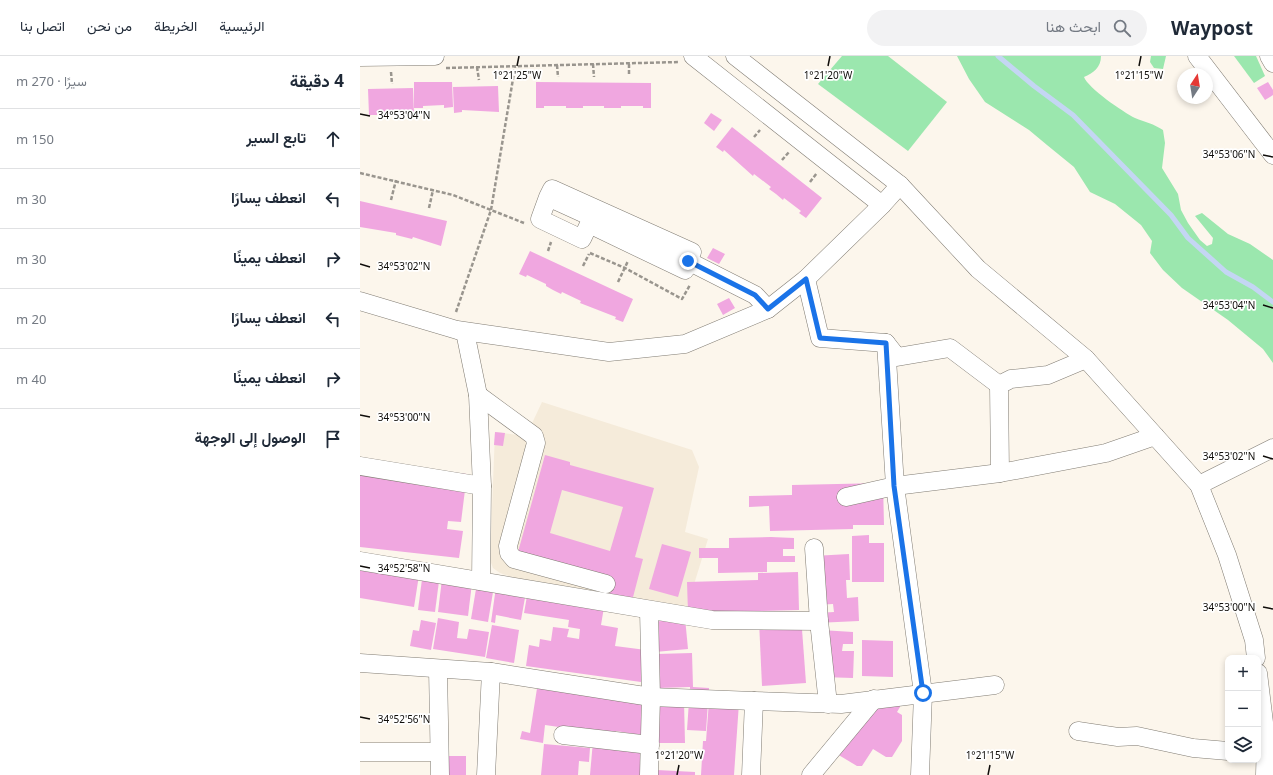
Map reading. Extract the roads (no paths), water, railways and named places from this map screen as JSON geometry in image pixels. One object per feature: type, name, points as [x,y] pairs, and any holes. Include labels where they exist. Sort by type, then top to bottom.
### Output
[{"type":"street","points":[[735,56],[900,185],[978,269],[1086,359],[1199,485],[1227,555],[1254,640],[1256,655]]},
{"type":"street","points":[[1197,56],[1273,155]]},
{"type":"street","points":[[1269,56],[1273,63]]},
{"type":"street","points":[[360,57],[438,62]]},
{"type":"street","points":[[687,59],[882,205]]},
{"type":"street","points":[[360,301],[458,330],[609,352],[685,344],[768,309],[806,279],[882,205],[900,185]]},
{"type":"street","points":[[688,261],[685,270],[589,224],[582,239],[540,219],[548,197],[688,261],[755,295],[768,309]]},
{"type":"street","points":[[806,279],[820,338],[886,343],[897,357],[950,348],[999,385]]},
{"type":"street","points":[[458,330],[478,395],[482,486],[482,581]]},
{"type":"street","points":[[886,343],[894,486],[923,693],[920,775]]},
{"type":"street","points":[[999,385],[1011,379],[1048,375],[1086,359]]},
{"type":"street","points":[[999,385],[1000,473]]},
{"type":"street","points":[[478,395],[534,436],[536,443],[508,546],[509,553],[514,559],[606,584]]},
{"type":"street","points":[[846,497],[894,486],[1000,473],[1106,453],[1156,436]]},
{"type":"street","points":[[1199,485],[1273,448]]},
{"type":"street","points":[[360,466],[482,486]]},
{"type":"street","points":[[814,548],[819,622],[828,704]]},
{"type":"street","points":[[360,561],[649,611],[712,620],[819,622]]},
{"type":"street","points":[[649,611],[651,697],[649,775]]},
{"type":"street","points":[[360,663],[491,672],[651,697],[828,704],[841,704],[923,693],[995,686]]},
{"type":"street","points":[[438,669],[440,775]]},
{"type":"street","points":[[486,775],[491,672]]},
{"type":"street","points":[[1260,691],[1266,739],[1262,753],[1265,775]]},
{"type":"street","points":[[811,775],[874,700]]},
{"type":"street","points":[[752,775],[754,701]]},
{"type":"street","points":[[1078,731],[1118,736],[1137,736],[1193,748],[1225,751]]},
{"type":"street","points":[[563,735],[650,745]]},
{"type":"street","points":[[360,752],[439,752]]},
{"type":"waterway","points":[[998,56],[1034,86],[1073,115],[1171,215],[1188,238],[1226,272],[1253,287],[1273,302]]}]
